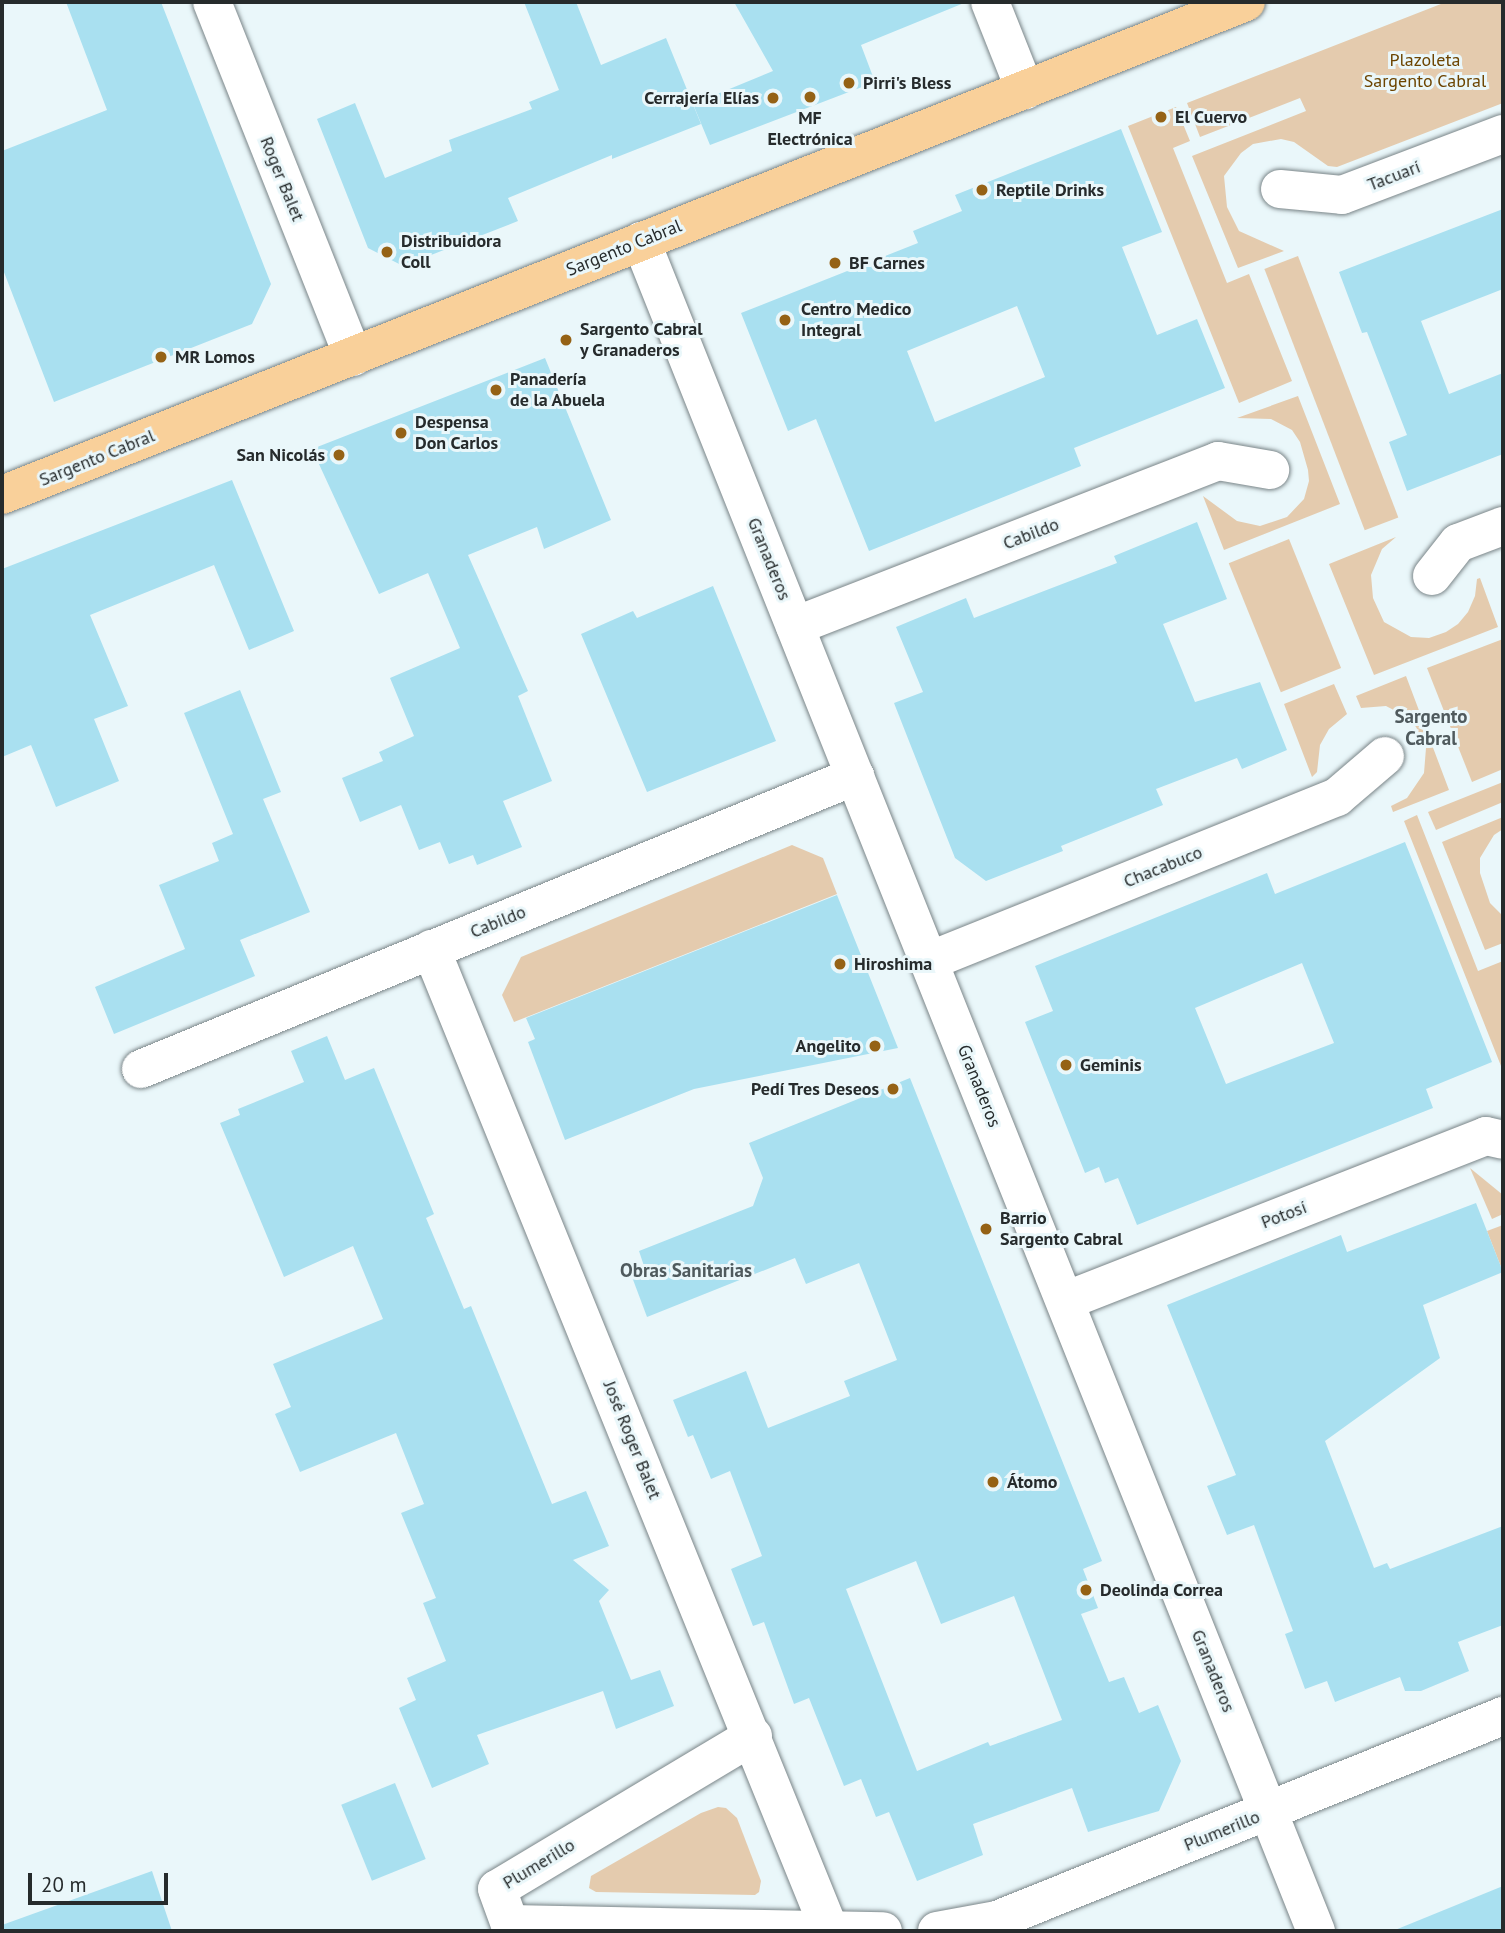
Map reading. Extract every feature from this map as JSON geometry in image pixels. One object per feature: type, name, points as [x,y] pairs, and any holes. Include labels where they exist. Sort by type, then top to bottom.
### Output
[{"type":"main road","name":"Sargento Cabral","points":[[2,495],[1246,2]]},
{"type":"street","name":"Roger Balet","points":[[212,2],[353,357]]},
{"type":"street","points":[[990,2],[1025,89]]},
{"type":"street","name":"Tacuarí","points":[[1280,189],[1342,195],[1503,134]]},
{"type":"street","name":"Granaderos","points":[[641,241],[1315,1931]]},
{"type":"street","name":"Cabildo","points":[[795,626],[1218,461],[1270,470]]},
{"type":"street","points":[[1432,576],[1458,543],[1503,526]]},
{"type":"street","name":"Chacabuco","points":[[929,961],[1337,797],[1385,756]]},
{"type":"street","name":"Cabildo","points":[[141,1069],[855,776]]},
{"type":"street","name":"José Roger Balet","points":[[432,949],[830,1931]]},
{"type":"street","name":"Potosí","points":[[1065,1301],[1486,1136],[1503,1140]]},
{"type":"street","name":"Plumerillo","points":[[937,1931],[997,1920],[1503,1716]]},
{"type":"street","name":"Plumerillo","points":[[753,1736],[497,1889],[510,1924],[883,1931]]},
{"type":"green space","name":"Plazoleta Sargento Cabral","points":[[1446,2],[1503,2],[1503,103],[1337,167],[1328,166],[1294,142],[1281,139],[1253,144],[1241,153],[1224,176],[1227,207],[1239,231],[1284,251],[1238,268],[1192,156],[1306,111],[1300,98],[1200,137],[1187,103]]},
{"type":"green space","points":[[1176,107],[1190,141],[1173,148],[1227,283],[1249,274],[1292,381],[1239,403],[1128,126]]},
{"type":"green space","points":[[1298,256],[1398,517],[1365,530],[1264,269]]},
{"type":"green space","points":[[1298,396],[1340,504],[1224,550],[1203,496],[1237,521],[1260,526],[1287,517],[1304,499],[1309,481],[1308,470],[1300,442],[1292,430],[1271,419],[1237,418]]},
{"type":"green space","points":[[1396,537],[1382,549],[1371,575],[1373,598],[1384,622],[1411,637],[1429,638],[1446,632],[1458,624],[1468,612],[1475,596],[1477,579],[1480,578],[1498,627],[1374,675],[1329,564]]},
{"type":"green space","points":[[1289,539],[1341,668],[1281,692],[1229,563]]},
{"type":"green space","points":[[1503,639],[1503,769],[1472,782],[1427,668]]},
{"type":"green space","points":[[1406,676],[1449,790],[1393,812],[1391,806],[1407,798],[1424,773],[1426,748],[1416,727],[1407,717],[1386,706],[1361,708],[1356,696]]},
{"type":"green space","points":[[1334,684],[1347,714],[1329,729],[1320,745],[1317,772],[1312,777],[1284,704]]},
{"type":"green space","points":[[1503,782],[1503,802],[1436,830],[1428,812]]},
{"type":"green space","points":[[1417,815],[1478,971],[1503,961],[1503,1071],[1404,821]]},
{"type":"green space","points":[[1503,817],[1503,829],[1494,835],[1480,858],[1480,873],[1490,903],[1503,916],[1503,943],[1485,950],[1442,842]]},
{"type":"green space","points":[[792,845],[823,858],[837,894],[514,1022],[502,995],[521,957]]},
{"type":"green space","points":[[1470,1168],[1503,1195],[1503,1214],[1492,1219]]},
{"type":"green space","points":[[1503,1225],[1503,1272],[1487,1231]]},
{"type":"green space","points":[[718,1807],[726,1808],[737,1818],[761,1881],[759,1892],[755,1895],[596,1892],[589,1888],[591,1876],[701,1813]]},
{"type":"building","points":[[66,2],[161,2],[271,284],[252,324],[54,402],[2,267],[2,151],[107,110]]},
{"type":"building","points":[[524,2],[576,2],[601,65],[666,38],[701,124],[612,159],[612,155],[508,198],[518,221],[403,266],[368,248],[317,119],[355,103],[385,178],[452,151],[449,140],[532,109],[529,102],[559,90]]},
{"type":"building","points":[[734,2],[964,3],[861,45],[875,82],[710,145],[693,104],[773,71]]},
{"type":"building","points":[[1121,129],[1162,232],[1122,247],[1157,335],[1197,319],[1225,388],[1074,448],[1081,466],[869,551],[816,419],[788,431],[741,313],[918,243],[913,231],[962,211],[955,195]],"holes":[[[1017,306],[1045,377],[935,422],[907,351]]]},
{"type":"building","points":[[1503,209],[1503,289],[1421,321],[1449,394],[1503,373],[1503,454],[1407,491],[1389,442],[1407,435],[1367,332],[1362,333],[1339,272]]},
{"type":"building","points":[[545,358],[611,520],[544,549],[537,527],[468,555],[528,691],[518,696],[552,781],[503,801],[522,847],[477,865],[473,855],[449,864],[440,842],[419,850],[401,805],[360,822],[342,778],[383,761],[379,752],[414,736],[390,678],[460,648],[428,573],[379,594],[312,449]]},
{"type":"building","points":[[232,480],[294,631],[249,650],[214,565],[90,615],[128,706],[94,719],[119,781],[56,807],[31,745],[2,757],[2,569]]},
{"type":"building","points":[[1197,522],[1227,599],[1163,624],[1195,702],[1260,682],[1287,750],[1242,769],[1237,758],[1156,789],[1163,805],[1061,846],[1063,851],[986,881],[955,858],[894,703],[923,692],[896,627],[966,598],[974,618],[1117,563],[1114,556]]},
{"type":"building","points":[[713,586],[776,741],[647,792],[581,634],[633,611],[637,618]]},
{"type":"building","points":[[240,690],[281,792],[263,799],[310,912],[240,940],[255,976],[114,1034],[95,987],[185,949],[159,885],[219,861],[212,843],[233,834],[184,713]]},
{"type":"building","points":[[1405,842],[1492,1062],[1426,1089],[1433,1108],[1137,1225],[1118,1178],[1105,1183],[1099,1167],[1085,1173],[1025,1022],[1053,1011],[1035,966],[1267,873],[1275,894]],"holes":[[[1302,963],[1334,1043],[1226,1084],[1195,1008]]]},
{"type":"building","points":[[837,895],[898,1048],[694,1089],[565,1140],[528,1042],[535,1039],[526,1018]]},
{"type":"building","points":[[327,1036],[345,1080],[374,1068],[434,1214],[426,1218],[464,1309],[471,1306],[552,1504],[586,1491],[609,1546],[573,1560],[609,1590],[599,1601],[631,1680],[660,1670],[674,1706],[616,1729],[603,1691],[477,1735],[489,1764],[432,1788],[399,1708],[416,1700],[407,1678],[446,1661],[423,1603],[436,1598],[401,1513],[424,1504],[396,1433],[300,1472],[275,1414],[291,1407],[273,1364],[383,1319],[353,1246],[284,1277],[220,1123],[240,1115],[238,1109],[304,1082],[291,1051]]},
{"type":"building","points":[[910,1078],[1102,1561],[1083,1569],[1098,1608],[1081,1614],[1109,1682],[1124,1677],[1139,1713],[1158,1705],[1181,1761],[1159,1811],[1088,1832],[1072,1788],[973,1824],[983,1855],[917,1881],[889,1812],[876,1817],[861,1779],[844,1786],[809,1698],[794,1704],[764,1622],[753,1626],[731,1569],[762,1556],[730,1471],[711,1479],[693,1435],[688,1437],[673,1400],[746,1371],[768,1428],[850,1396],[844,1381],[897,1360],[859,1263],[806,1284],[795,1258],[647,1317],[632,1277],[646,1272],[639,1251],[753,1206],[763,1178],[749,1143]],"holes":[[[916,1561],[941,1624],[1014,1596],[1062,1720],[990,1746],[988,1742],[917,1771],[846,1589]]]},
{"type":"building","points":[[1476,1203],[1503,1272],[1423,1305],[1440,1358],[1325,1441],[1374,1568],[1387,1563],[1390,1569],[1503,1526],[1503,1625],[1458,1642],[1469,1671],[1421,1691],[1405,1691],[1400,1677],[1335,1702],[1327,1681],[1305,1689],[1285,1634],[1293,1631],[1254,1525],[1227,1535],[1207,1486],[1236,1475],[1167,1305],[1341,1235],[1347,1252]]},
{"type":"building","points":[[395,1783],[426,1859],[372,1881],[341,1805]]},
{"type":"building","points":[[152,1871],[172,1931],[2,1931],[2,1925]]},
{"type":"building","points":[[1503,1886],[1503,1931],[1395,1930]]},
{"type":"place","name":"Pirri's Bless","points":[[849,83]]},
{"type":"place","name":"MF Electrónica","points":[[810,97]]},
{"type":"place","name":"Cerrajería Elías","points":[[773,98]]},
{"type":"place","name":"El Cuervo","points":[[1161,117]]},
{"type":"place","name":"Reptile Drinks","points":[[982,190]]},
{"type":"place","name":"Distribuidora Coll","points":[[387,252]]},
{"type":"place","name":"BF Carnes","points":[[835,263]]},
{"type":"place","name":"Centro Medico Integral","points":[[785,320]]},
{"type":"place","name":"Sargento Cabral y Granaderos","points":[[566,340]]},
{"type":"place","name":"MR Lomos","points":[[161,357]]},
{"type":"place","name":"Panadería de la Abuela","points":[[496,390]]},
{"type":"place","name":"Despensa Don Carlos","points":[[401,433]]},
{"type":"place","name":"San Nicolás","points":[[339,455]]},
{"type":"place","name":"Hiroshima","points":[[840,964]]},
{"type":"place","name":"Angelito","points":[[875,1046]]},
{"type":"place","name":"Geminis","points":[[1066,1065]]},
{"type":"place","name":"Pedí Tres Deseos","points":[[893,1089]]},
{"type":"place","name":"Barrio Sargento Cabral","points":[[986,1229]]},
{"type":"place","name":"Átomo","points":[[993,1482]]},
{"type":"place","name":"Deolinda Correa","points":[[1086,1590]]},
{"type":"district","name":"Sargento Cabral","points":[[1431,728]]},
{"type":"district","name":"Obras Sanitarias","points":[[686,1271]]}]
